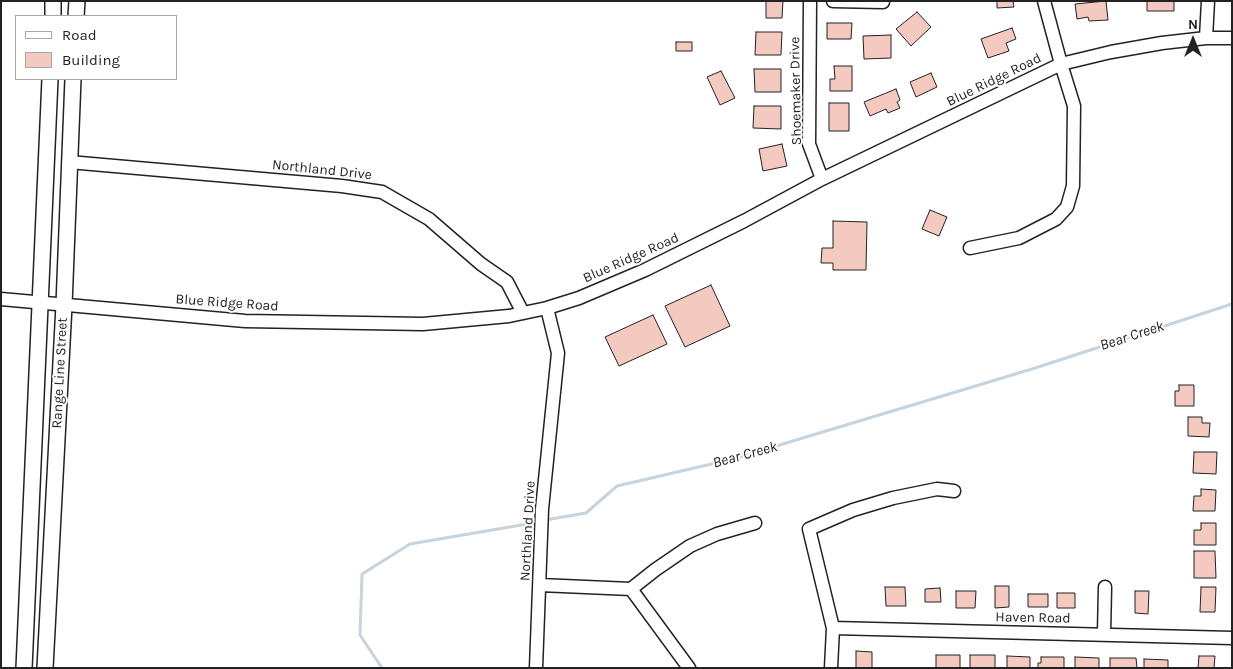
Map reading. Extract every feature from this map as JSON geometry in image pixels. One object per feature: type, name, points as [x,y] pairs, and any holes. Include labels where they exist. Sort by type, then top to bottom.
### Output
[{"type":"main road","points":[[53,1],[53,15]]},
{"type":"main road","points":[[76,15],[77,1]]},
{"type":"main road","name":"Range Line Street","points":[[24,668],[50,80]]},
{"type":"main road","name":"Range Line Street","points":[[45,668],[64,305],[73,80]]},
{"type":"main road","points":[[30,530],[40,561],[36,638],[37,668]]},
{"type":"street","name":"Shoemaker Drive","points":[[810,1],[809,144],[822,179]]},
{"type":"street","points":[[833,1],[883,2]]},
{"type":"street","points":[[970,248],[1019,238],[1056,219],[1067,207],[1073,186],[1074,106],[1044,1]]},
{"type":"street","points":[[1206,38],[1208,1]]},
{"type":"street","name":"Blue Ridge Road","points":[[1,299],[246,321],[423,324],[494,318],[547,308],[579,298],[645,270],[744,221],[822,179],[1061,64],[1111,52],[1162,43],[1206,38],[1232,38]]},
{"type":"street","name":"Northland Drive","points":[[69,162],[342,186],[382,192],[429,219],[481,264],[507,282],[523,313]]},
{"type":"street","name":"Northland Drive","points":[[536,668],[542,509],[558,353],[547,308]]},
{"type":"street","points":[[832,668],[833,628],[809,529],[853,510],[893,498],[937,490],[954,490]]},
{"type":"street","points":[[540,585],[631,589],[690,546],[717,534],[755,523]]},
{"type":"street","points":[[1104,634],[1105,587]]},
{"type":"street","points":[[631,589],[689,668]]},
{"type":"street","name":"Haven Road","points":[[833,628],[1232,638]]},
{"type":"building","points":[[766,1],[783,1],[782,18],[766,18]]},
{"type":"building","points":[[997,1],[1013,1],[1014,7],[997,8]]},
{"type":"building","points":[[1106,1],[1108,20],[1089,21],[1088,17],[1077,19],[1075,4]]},
{"type":"building","points":[[1147,1],[1174,1],[1174,11],[1147,11]]},
{"type":"building","points":[[917,12],[931,27],[911,46],[896,29]]},
{"type":"building","points":[[827,23],[852,23],[851,39],[827,39]]},
{"type":"building","points":[[1012,28],[1016,39],[1006,43],[1009,51],[988,58],[981,39]]},
{"type":"building","points":[[756,32],[782,32],[781,55],[755,55]]},
{"type":"building","points":[[891,35],[891,58],[864,59],[863,36]]},
{"type":"building","points":[[676,42],[692,42],[692,51],[676,51]]},
{"type":"building","points":[[834,66],[852,66],[852,91],[830,91],[830,79],[835,79]]},
{"type":"building","points":[[754,69],[781,69],[781,92],[755,92]]},
{"type":"building","points":[[721,71],[735,98],[720,105],[707,77]]},
{"type":"building","points":[[931,73],[937,87],[916,97],[910,82]]},
{"type":"building","points":[[896,89],[900,100],[897,102],[900,108],[888,113],[886,109],[870,116],[864,102]]},
{"type":"building","points":[[829,103],[849,103],[849,131],[829,131]]},
{"type":"building","points":[[754,106],[781,106],[781,129],[753,128]]},
{"type":"building","points":[[782,144],[787,166],[763,171],[759,149]]},
{"type":"building","points":[[930,210],[947,217],[939,236],[922,229]]},
{"type":"building","points":[[833,221],[867,222],[866,270],[833,270],[833,263],[821,263],[822,248],[833,248]]},
{"type":"building","points":[[711,285],[730,326],[685,347],[665,306]]},
{"type":"building","points":[[653,315],[667,344],[619,366],[605,337]]},
{"type":"building","points":[[1179,385],[1194,385],[1194,406],[1175,406],[1175,391],[1179,391]]},
{"type":"building","points":[[1188,417],[1202,417],[1202,423],[1210,423],[1209,437],[1188,436]]},
{"type":"building","points":[[1194,452],[1217,452],[1216,474],[1193,473]]},
{"type":"building","points":[[1201,489],[1216,490],[1215,511],[1193,511],[1194,496],[1201,496]]},
{"type":"building","points":[[1201,523],[1216,523],[1216,545],[1194,545],[1194,530],[1201,530]]},
{"type":"building","points":[[1194,551],[1215,551],[1216,578],[1194,578]]},
{"type":"building","points":[[995,586],[1009,586],[1009,607],[995,608]]},
{"type":"building","points":[[885,587],[905,587],[906,606],[886,606]]},
{"type":"building","points":[[1201,587],[1216,587],[1215,612],[1200,612]]},
{"type":"building","points":[[940,588],[941,602],[925,602],[925,589]]},
{"type":"building","points":[[956,591],[976,591],[975,608],[956,608]]},
{"type":"building","points":[[1135,591],[1149,591],[1148,614],[1135,613]]},
{"type":"building","points":[[1057,593],[1075,593],[1075,608],[1057,608]]},
{"type":"building","points":[[1028,594],[1048,594],[1048,607],[1028,607]]},
{"type":"building","points":[[856,651],[872,652],[872,668],[856,668]]},
{"type":"building","points":[[936,655],[960,655],[960,668],[936,668]]},
{"type":"building","points":[[970,655],[995,655],[995,668],[970,668]]},
{"type":"building","points":[[1007,656],[1030,657],[1030,668],[1007,668]]},
{"type":"building","points":[[1199,656],[1215,656],[1214,668],[1198,668]]},
{"type":"building","points":[[1041,657],[1064,657],[1064,668],[1038,668],[1038,663],[1041,663]]},
{"type":"building","points":[[1075,657],[1099,658],[1099,668],[1075,668]]},
{"type":"building","points":[[1110,658],[1136,658],[1137,668],[1110,668]]},
{"type":"building","points":[[1144,659],[1168,660],[1168,668],[1144,668]]},
{"type":"waterway","name":"Bear Creek","points":[[545,520],[586,513],[617,486],[733,459],[1032,369],[1232,304]]},
{"type":"waterway","name":"Bear Creek","points":[[382,668],[360,635],[362,574],[410,544],[539,522]]}]
